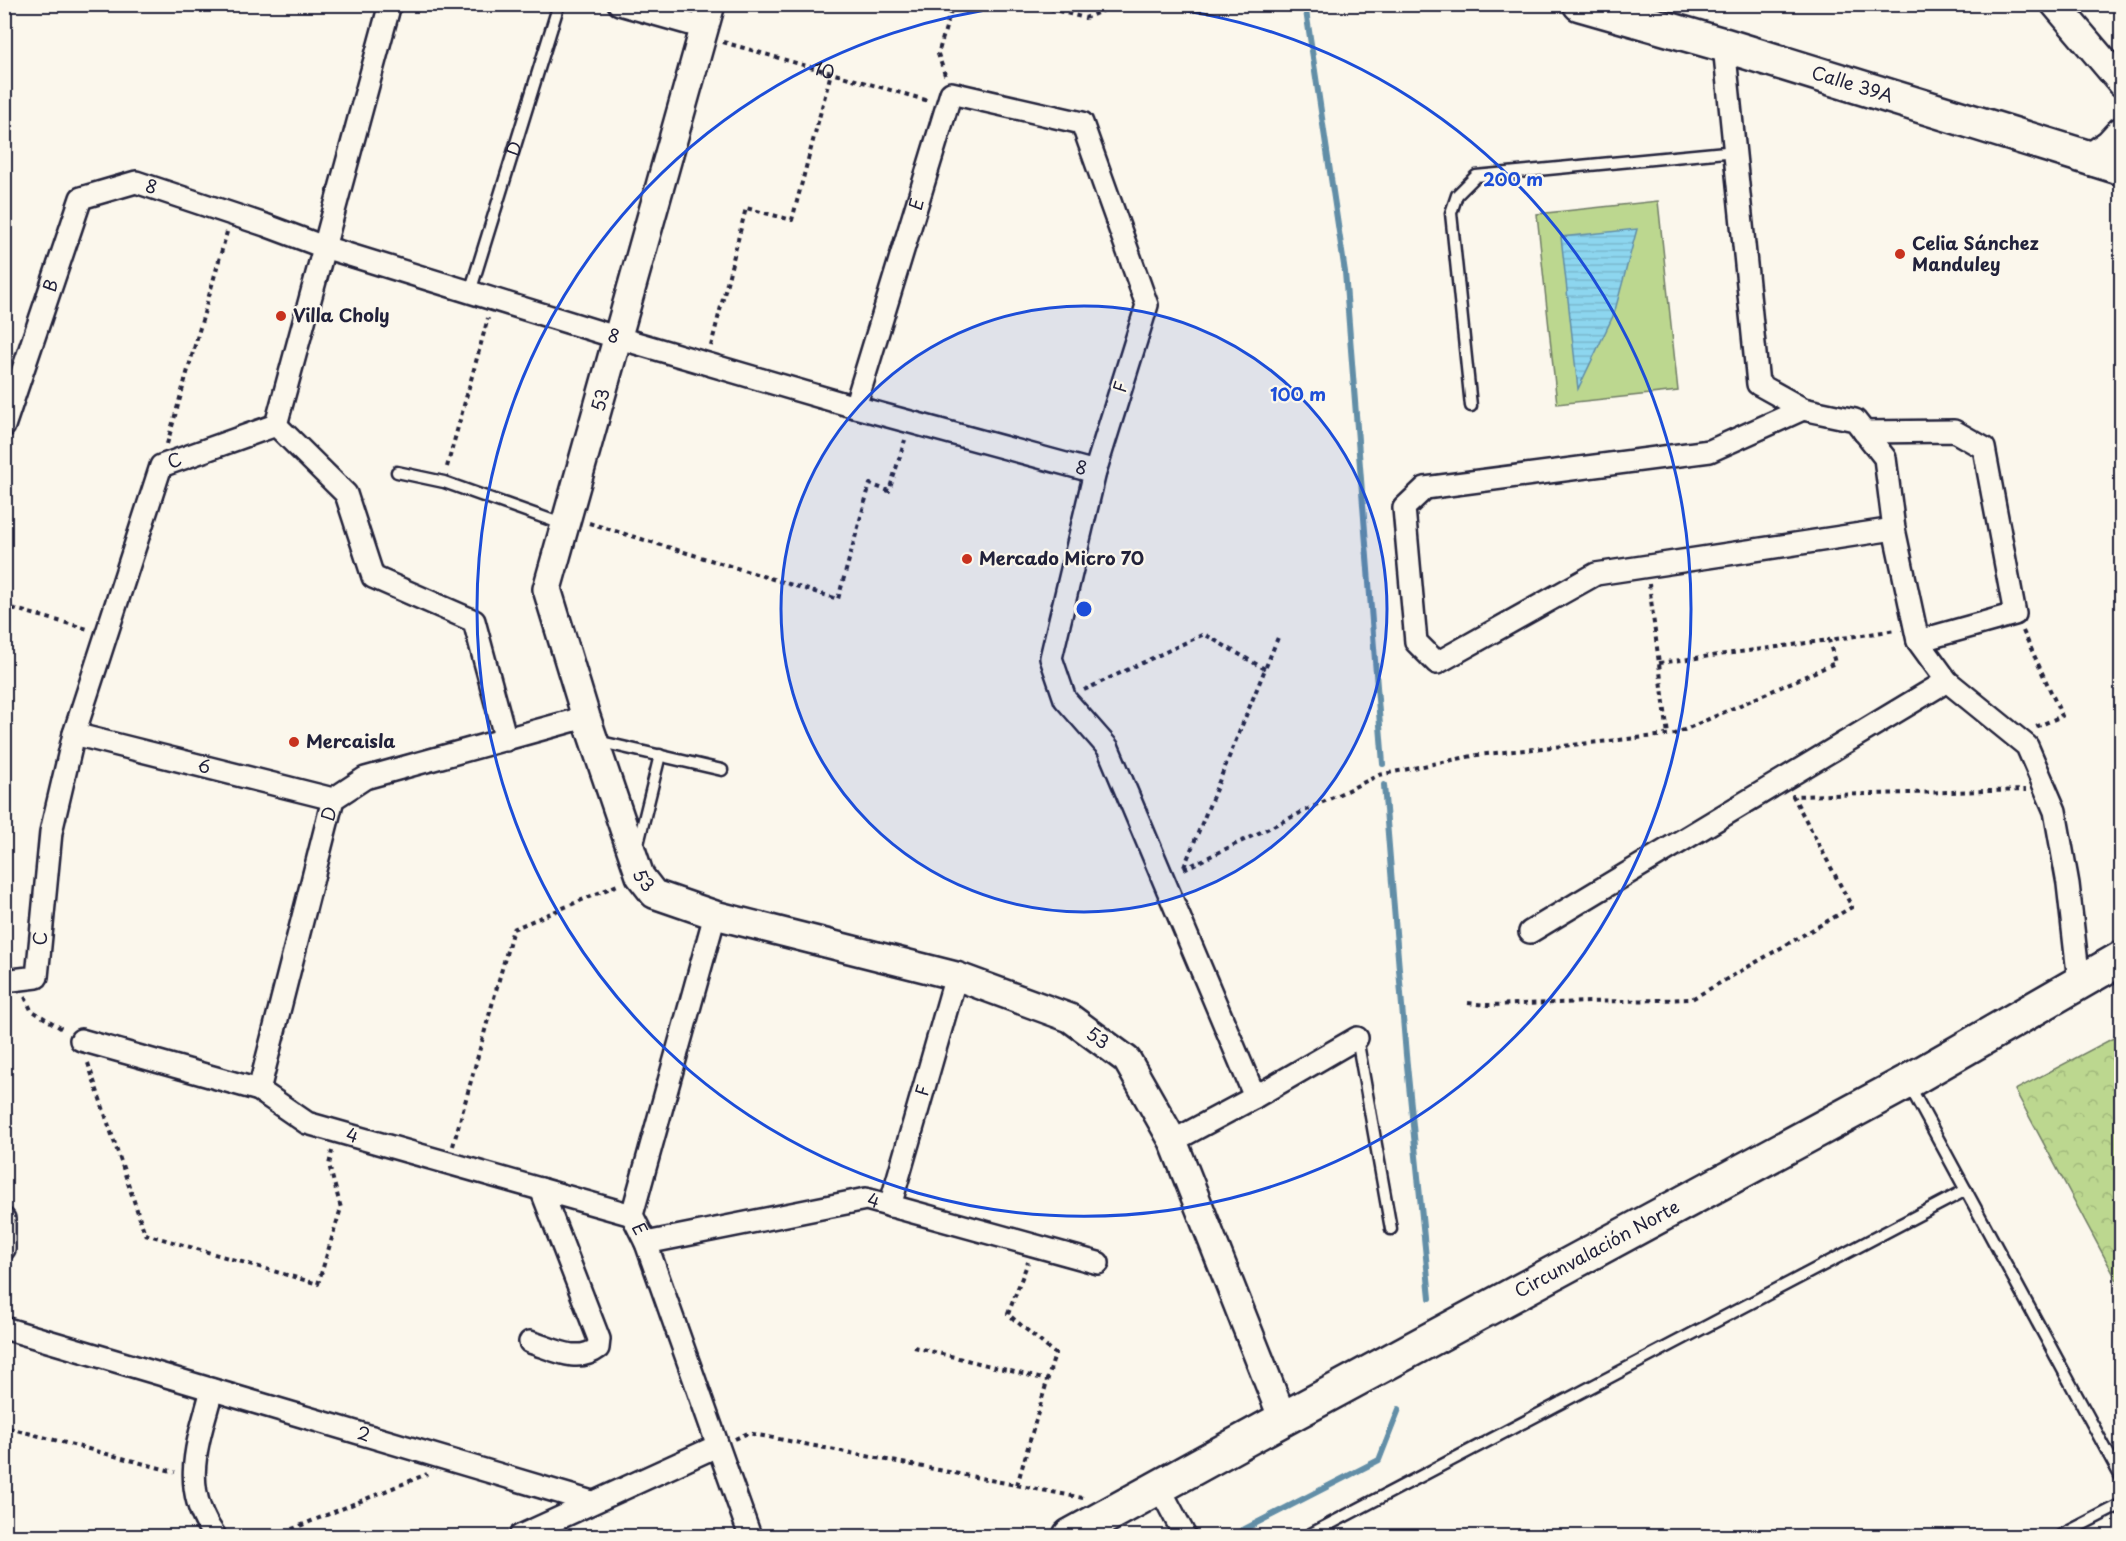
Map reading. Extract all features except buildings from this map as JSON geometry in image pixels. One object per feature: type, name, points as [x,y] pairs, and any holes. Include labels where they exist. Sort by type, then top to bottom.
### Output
[{"type":"main road","name":"Calle 39A","points":[[1580,4],[1724,45],[2107,163]]},
{"type":"main road","points":[[2107,163],[2111,146],[2121,134]]},
{"type":"main road","name":"Circunvalación Norte","points":[[1070,1536],[1907,1082],[2121,958]]},
{"type":"street","points":[[390,4],[276,425],[346,494],[373,577],[474,621],[506,740]]},
{"type":"street","points":[[619,4],[706,23]]},
{"type":"street","points":[[2055,4],[2121,83]]},
{"type":"street","name":"53","points":[[706,23],[547,589],[637,868],[654,894],[715,915],[956,976],[1070,1018],[1127,1060],[1173,1141],[1283,1419]]},
{"type":"street","points":[[1724,45],[1758,384],[1803,409],[1856,420],[1885,458],[1894,529],[1917,634],[1947,681],[2026,746],[2055,811],[2068,884],[2079,982]]},
{"type":"street","name":"F","points":[[949,100],[1082,123],[1147,305],[1095,472],[1051,658],[1065,699]]},
{"type":"street","name":"E","points":[[855,407],[949,100]]},
{"type":"street","name":"8","points":[[136,182],[324,247],[492,300],[855,407],[1095,472]]},
{"type":"street","name":"B","points":[[4,426],[81,198],[136,182]]},
{"type":"street","points":[[1803,409],[1710,451],[1425,488],[1404,508],[1416,642],[1437,663],[1596,574],[1894,529]]},
{"type":"street","name":"C","points":[[20,979],[74,734],[161,466],[276,425]]},
{"type":"street","points":[[1864,432],[1954,431],[1984,448],[2015,614],[1917,634]]},
{"type":"street","points":[[1530,932],[1947,681]]},
{"type":"street","points":[[1065,699],[1108,748],[1255,1097]]},
{"type":"street","name":"D","points":[[259,1090],[333,799],[365,778],[506,740],[590,728]]},
{"type":"street","name":"6","points":[[74,734],[333,799]]},
{"type":"street","name":"E","points":[[715,915],[632,1215],[646,1243],[750,1536]]},
{"type":"street","name":"F","points":[[890,1206],[956,976]]},
{"type":"street","points":[[1173,1141],[1357,1038]]},
{"type":"street","name":"4","points":[[81,1040],[259,1090],[307,1123],[632,1215]]},
{"type":"street","points":[[530,1342],[574,1356],[589,1355],[598,1348],[599,1339],[541,1190]]},
{"type":"street","name":"4","points":[[646,1243],[866,1199],[1098,1263]]},
{"type":"street","points":[[4,1219],[4,1249]]},
{"type":"street","name":"2","points":[[4,1328],[592,1502]]},
{"type":"street","points":[[212,1390],[195,1452],[193,1476],[203,1520],[215,1536]]},
{"type":"street","points":[[520,1536],[717,1446]]},
{"type":"street","points":[[1159,1487],[1185,1536]]},
{"type":"lane","name":"D","points":[[470,292],[559,4]]},
{"type":"lane","points":[[1471,406],[1451,213],[1456,195],[1476,176],[1736,151]]},
{"type":"lane","points":[[397,472],[444,482],[567,521]]},
{"type":"lane","points":[[590,728],[660,755],[722,770]]},
{"type":"lane","points":[[637,868],[660,755]]},
{"type":"lane","points":[[1357,1038],[1391,1229]]},
{"type":"lane","points":[[1907,1082],[2121,1479]]},
{"type":"lane","points":[[1307,1536],[1966,1190]]},
{"type":"lane","points":[[2060,1536],[2121,1504]]},
{"type":"path","points":[[949,100],[938,54],[953,4]]},
{"type":"path","points":[[1032,4],[1085,18],[1119,4]]},
{"type":"path","name":"10","points":[[706,23],[831,73],[949,100]]},
{"type":"path","points":[[706,364],[746,208],[792,220],[831,73]]},
{"type":"path","points":[[161,466],[232,214]]},
{"type":"path","points":[[444,482],[492,300]]},
{"type":"path","points":[[567,521],[838,599],[870,484],[889,491],[911,422]]},
{"type":"path","points":[[1647,567],[1668,735]]},
{"type":"path","points":[[4,606],[106,634]]},
{"type":"path","points":[[2014,736],[2062,716],[2015,614]]},
{"type":"path","points":[[1065,699],[1204,634],[1265,669]]},
{"type":"path","points":[[1172,899],[1279,634]]},
{"type":"path","points":[[1659,663],[1829,640],[1917,634]]},
{"type":"path","points":[[1184,869],[1379,775],[1477,755],[1675,734],[1835,663],[1829,640]]},
{"type":"path","points":[[1468,1003],[1487,1005],[1692,999],[1852,907],[1793,796],[2045,790]]},
{"type":"path","points":[[448,1163],[513,929],[637,868]]},
{"type":"path","points":[[20,979],[31,1010],[81,1040],[145,1234],[318,1284],[340,1208],[328,1165],[336,1132]]},
{"type":"path","points":[[1017,1485],[1055,1354],[1008,1314],[1034,1245]]},
{"type":"path","points":[[914,1347],[1047,1380]]},
{"type":"path","points":[[9,1428],[193,1476]]},
{"type":"path","points":[[717,1446],[748,1433],[1125,1506]]},
{"type":"path","points":[[275,1536],[455,1462]]},
{"type":"path","points":[[56,1532],[74,1536]]},
{"type":"green space","points":[[1658,201],[1678,391],[1557,404],[1537,214]]},
{"type":"green space","points":[[2121,1034],[2121,1288],[2015,1090]]},
{"type":"water","points":[[1637,229],[1614,314],[1578,389],[1561,237]]},
{"type":"waterway","points":[[1305,4],[1345,272],[1383,764]]},
{"type":"waterway","points":[[1384,785],[1406,1055],[1430,1298]]},
{"type":"waterway","points":[[1240,1536],[1241,1531],[1379,1460],[1399,1409]]},
{"type":"place","name":"Celia Sánchez Manduley","points":[[1900,254]]},
{"type":"place","name":"Villa Choly","points":[[281,316]]},
{"type":"place","name":"Mercado Micro 70","points":[[967,559]]},
{"type":"place","name":"Mercaisla","points":[[294,742]]}]
